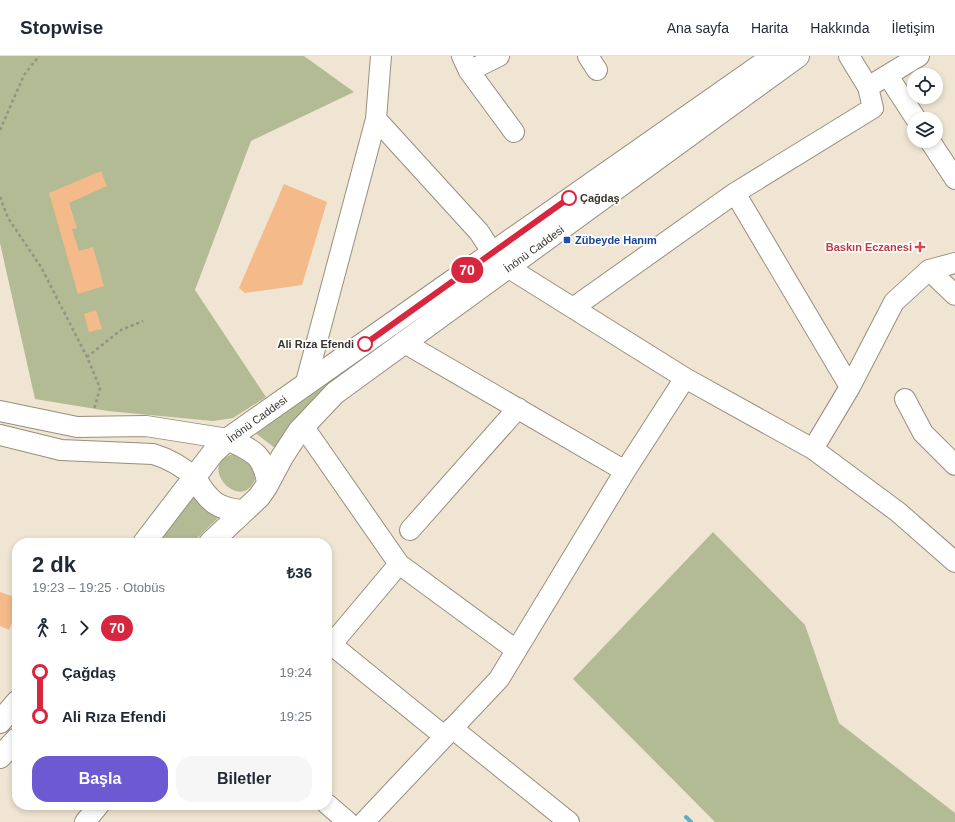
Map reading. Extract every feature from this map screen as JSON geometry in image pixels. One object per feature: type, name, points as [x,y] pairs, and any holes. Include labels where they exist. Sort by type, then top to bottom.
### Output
[{"type":"main road","name":"İnönü Caddesi","points":[[221,446],[492,252],[774,56]]},
{"type":"main road","name":"İnönü Caddesi","points":[[215,538],[257,497],[303,426],[335,393],[403,342],[508,268],[798,56]]},
{"type":"main road","points":[[148,538],[195,478],[221,446],[247,448],[260,458],[265,466],[257,497],[220,508],[209,498],[195,478]]},
{"type":"main road","points":[[0,722],[12,708]]},
{"type":"main road","points":[[0,758],[12,745]]},
{"type":"street","points":[[305,386],[376,119],[381,56]]},
{"type":"street","points":[[499,56],[465,63],[514,132]]},
{"type":"street","points":[[573,308],[735,193],[873,108],[868,87],[849,56]]},
{"type":"street","points":[[868,87],[919,56]]},
{"type":"street","points":[[888,76],[911,112]]},
{"type":"street","points":[[376,119],[479,232],[492,252],[508,268],[685,378],[813,449],[898,512],[955,562]]},
{"type":"street","points":[[935,148],[955,179]]},
{"type":"street","points":[[735,193],[850,387]]},
{"type":"street","points":[[813,449],[850,387],[894,302],[929,270],[955,262]]},
{"type":"street","points":[[929,270],[955,295]]},
{"type":"street","points":[[403,342],[625,471]]},
{"type":"street","points":[[364,822],[498,679],[625,471],[685,378]]},
{"type":"street","points":[[904,399],[923,434],[955,465]]},
{"type":"street","points":[[410,530],[518,408]]},
{"type":"street","points":[[0,411],[61,425],[90,428],[146,426],[221,446]]},
{"type":"street","points":[[303,426],[399,564],[516,650]]},
{"type":"street","points":[[0,435],[61,450],[153,454],[165,458],[186,469],[195,478]]},
{"type":"street","points":[[332,640],[399,564]]},
{"type":"street","points":[[332,645],[569,822]]},
{"type":"street","points":[[332,808],[348,822]]},
{"type":"street","points":[[84,822],[95,810]]},
{"type":"path","points":[[0,130],[24,75],[39,56]]},
{"type":"path","points":[[0,199],[8,218],[41,267],[87,357],[100,388],[90,428]]},
{"type":"path","points":[[87,357],[121,330],[142,321]]},
{"type":"green space","points":[[0,56],[304,56],[354,92],[251,141],[195,290],[266,397],[233,418],[213,421],[108,411],[35,399],[0,243]]},
{"type":"green space","points":[[337,376],[297,419],[275,448],[254,432]]},
{"type":"green space","points":[[238,453],[244,454],[257,474],[250,487],[242,492],[233,490],[225,484],[219,475],[219,466],[225,458]]},
{"type":"green space","points":[[196,491],[221,515],[197,538],[159,538]]},
{"type":"green space","points":[[713,532],[805,625],[839,723],[955,813],[955,822],[715,822],[573,679]]},
{"type":"building","points":[[101,171],[107,186],[69,203],[77,228],[72,229],[79,251],[93,247],[104,286],[78,294],[49,193]]},
{"type":"building","points":[[284,184],[327,202],[302,285],[245,293],[239,288]]},
{"type":"building","points":[[96,310],[102,329],[89,332],[84,314]]},
{"type":"building","points":[[0,592],[12,596],[12,622],[9,630],[0,626]]},
{"type":"waterway","points":[[686,817],[691,822]]},
{"type":"bus line","name":"70","points":[[365,344],[569,198]]},
{"type":"place","name":"Çağdaş","points":[[569,198]]},
{"type":"place","name":"Zübeyde Hanım","points":[[567,240]]},
{"type":"place","name":"Baskın Eczanesi","points":[[920,247]]},
{"type":"place","name":"Ali Rıza Efendi","points":[[365,344]]}]
